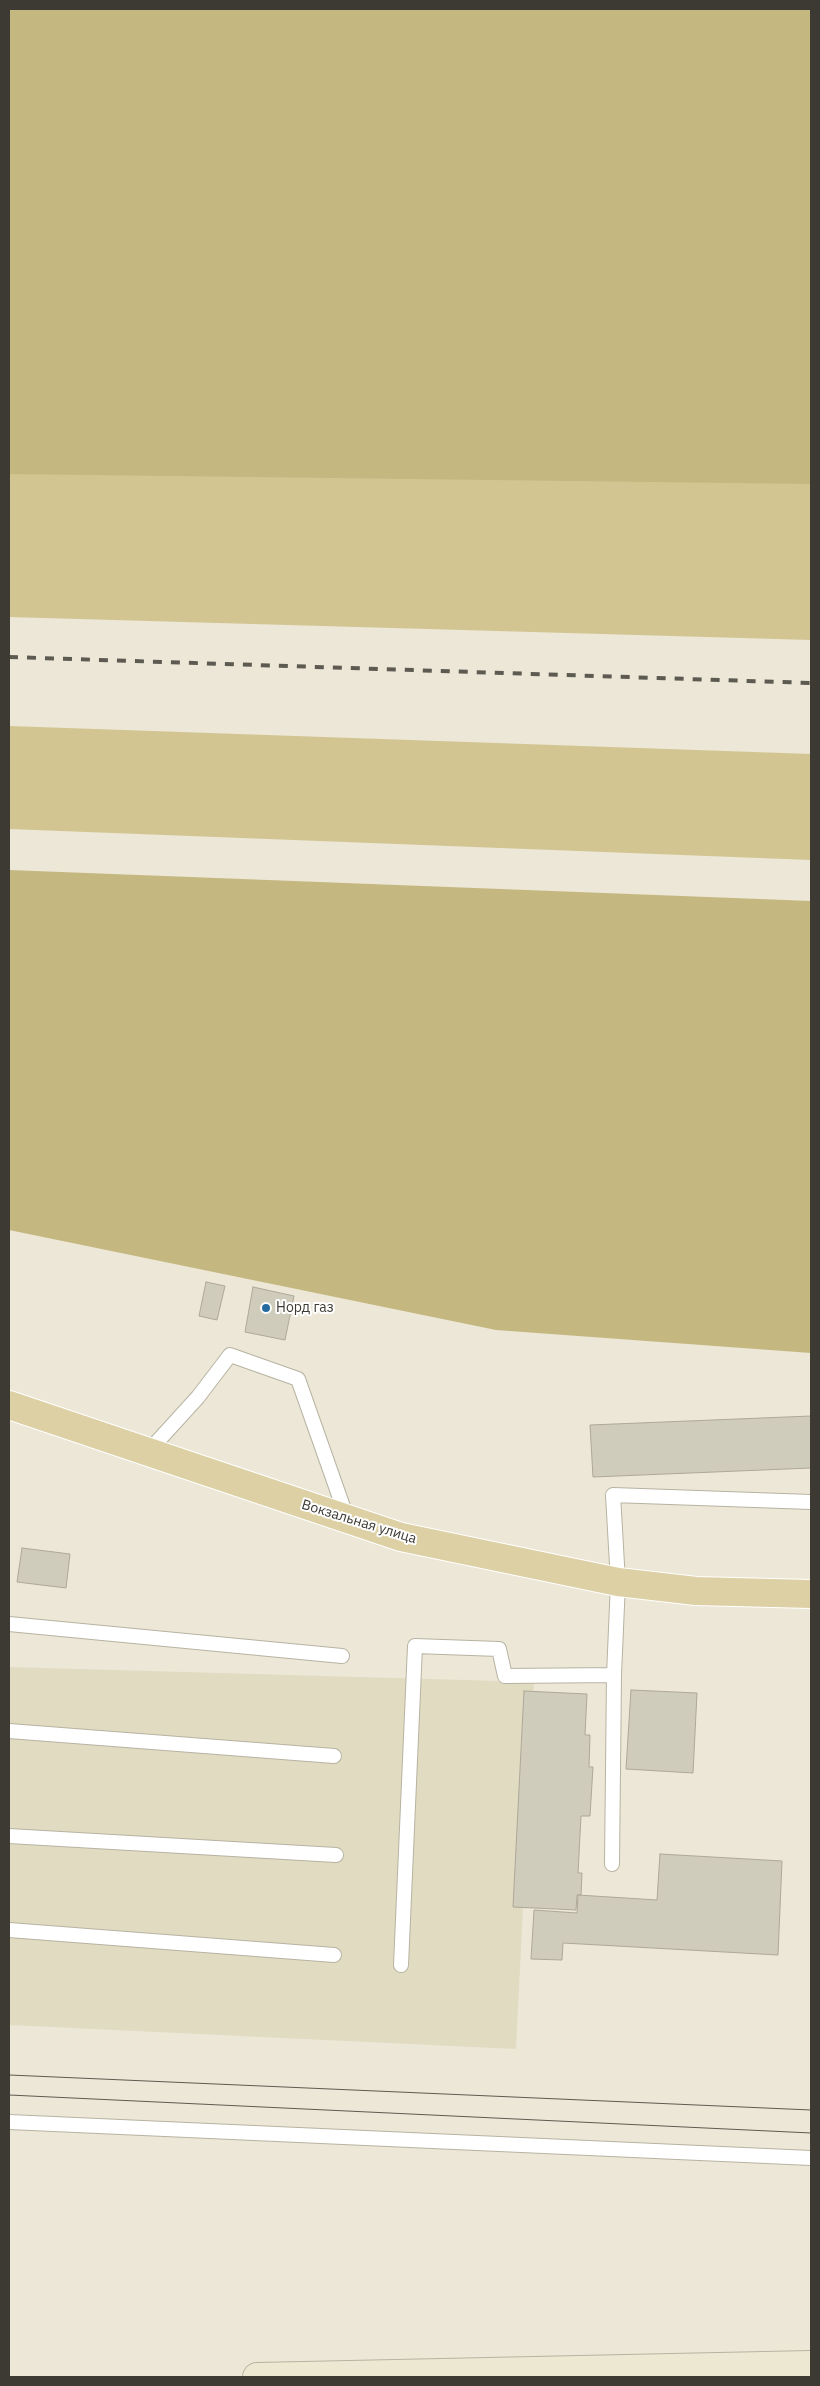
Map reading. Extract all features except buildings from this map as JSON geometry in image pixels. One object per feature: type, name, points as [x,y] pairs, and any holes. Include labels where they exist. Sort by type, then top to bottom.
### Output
[{"type":"main road","name":"Вокзальная улица","points":[[10,1410],[401,1537],[618,1582],[696,1591],[811,1594]]},
{"type":"street","points":[[257,2377],[558,2374],[811,2365]]},
{"type":"lane","points":[[147,1453],[198,1397],[230,1354],[298,1379],[347,1519]]},
{"type":"lane","points":[[612,1864],[614,1675],[618,1582],[613,1495],[811,1502]]},
{"type":"lane","points":[[9,1624],[342,1656]]},
{"type":"lane","points":[[401,1965],[415,1646],[499,1649],[505,1676],[614,1675]]},
{"type":"lane","points":[[9,1731],[334,1756]]},
{"type":"lane","points":[[9,1836],[336,1855]]},
{"type":"lane","points":[[9,1930],[334,1955]]},
{"type":"lane","points":[[9,2122],[811,2158]]},
{"type":"shaded area","points":[[9,9],[811,9],[811,640],[9,617]]},
{"type":"shaded area","points":[[9,9],[811,9],[811,484],[9,474]]},
{"type":"shaded area","points":[[9,726],[811,754],[811,860],[9,829]]},
{"type":"shaded area","points":[[9,870],[811,901],[811,1353],[496,1330],[9,1230]]},
{"type":"shaded area","points":[[9,1667],[534,1682],[516,2049],[9,2025]]},
{"type":"tram line","points":[[9,2075],[811,2110]]},
{"type":"tram line","points":[[9,2095],[811,2133]]},
{"type":"railway","points":[[9,657],[811,683]]},
{"type":"place","name":"Норд газ","points":[[266,1308]]}]
